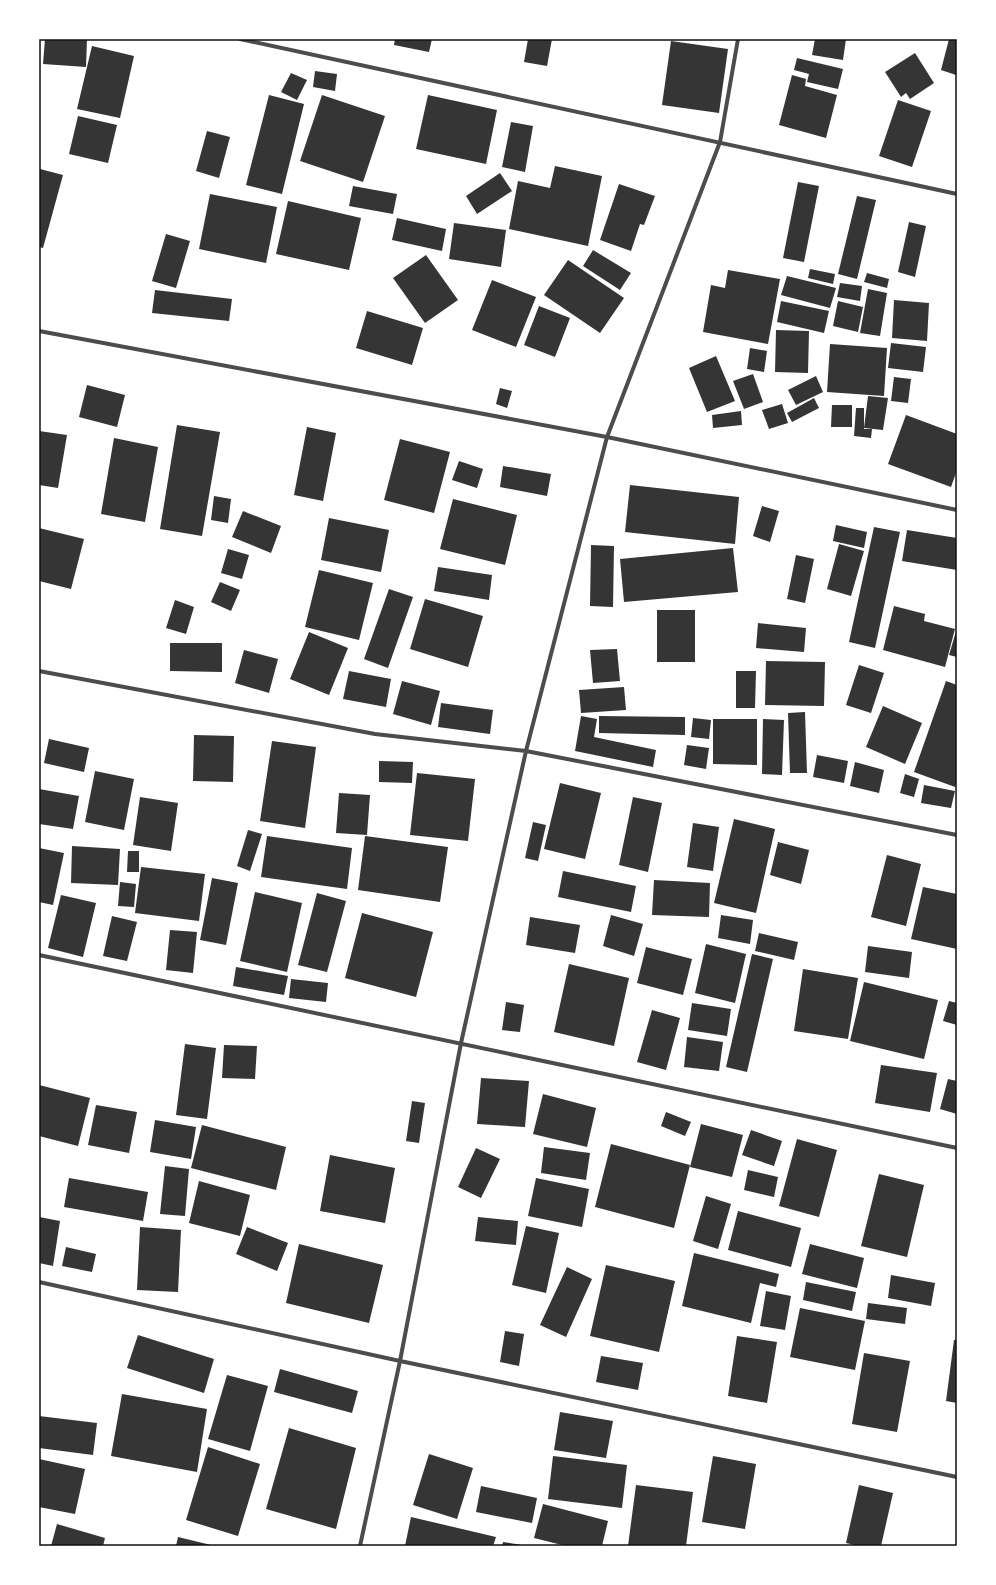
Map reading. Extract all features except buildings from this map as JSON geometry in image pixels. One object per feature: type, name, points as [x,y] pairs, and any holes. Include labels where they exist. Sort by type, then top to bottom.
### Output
[{"type":"street","points":[[240,39],[957,194]]},
{"type":"street","points":[[360,1546],[400,1361],[461,1043],[526,751],[607,437],[720,142],[738,39]]},
{"type":"street","points":[[39,331],[607,437],[957,510]]},
{"type":"street","points":[[39,671],[375,734],[526,751],[957,835]]},
{"type":"street","points":[[39,955],[957,1148]]},
{"type":"street","points":[[39,1282],[400,1361],[957,1477]]}]
